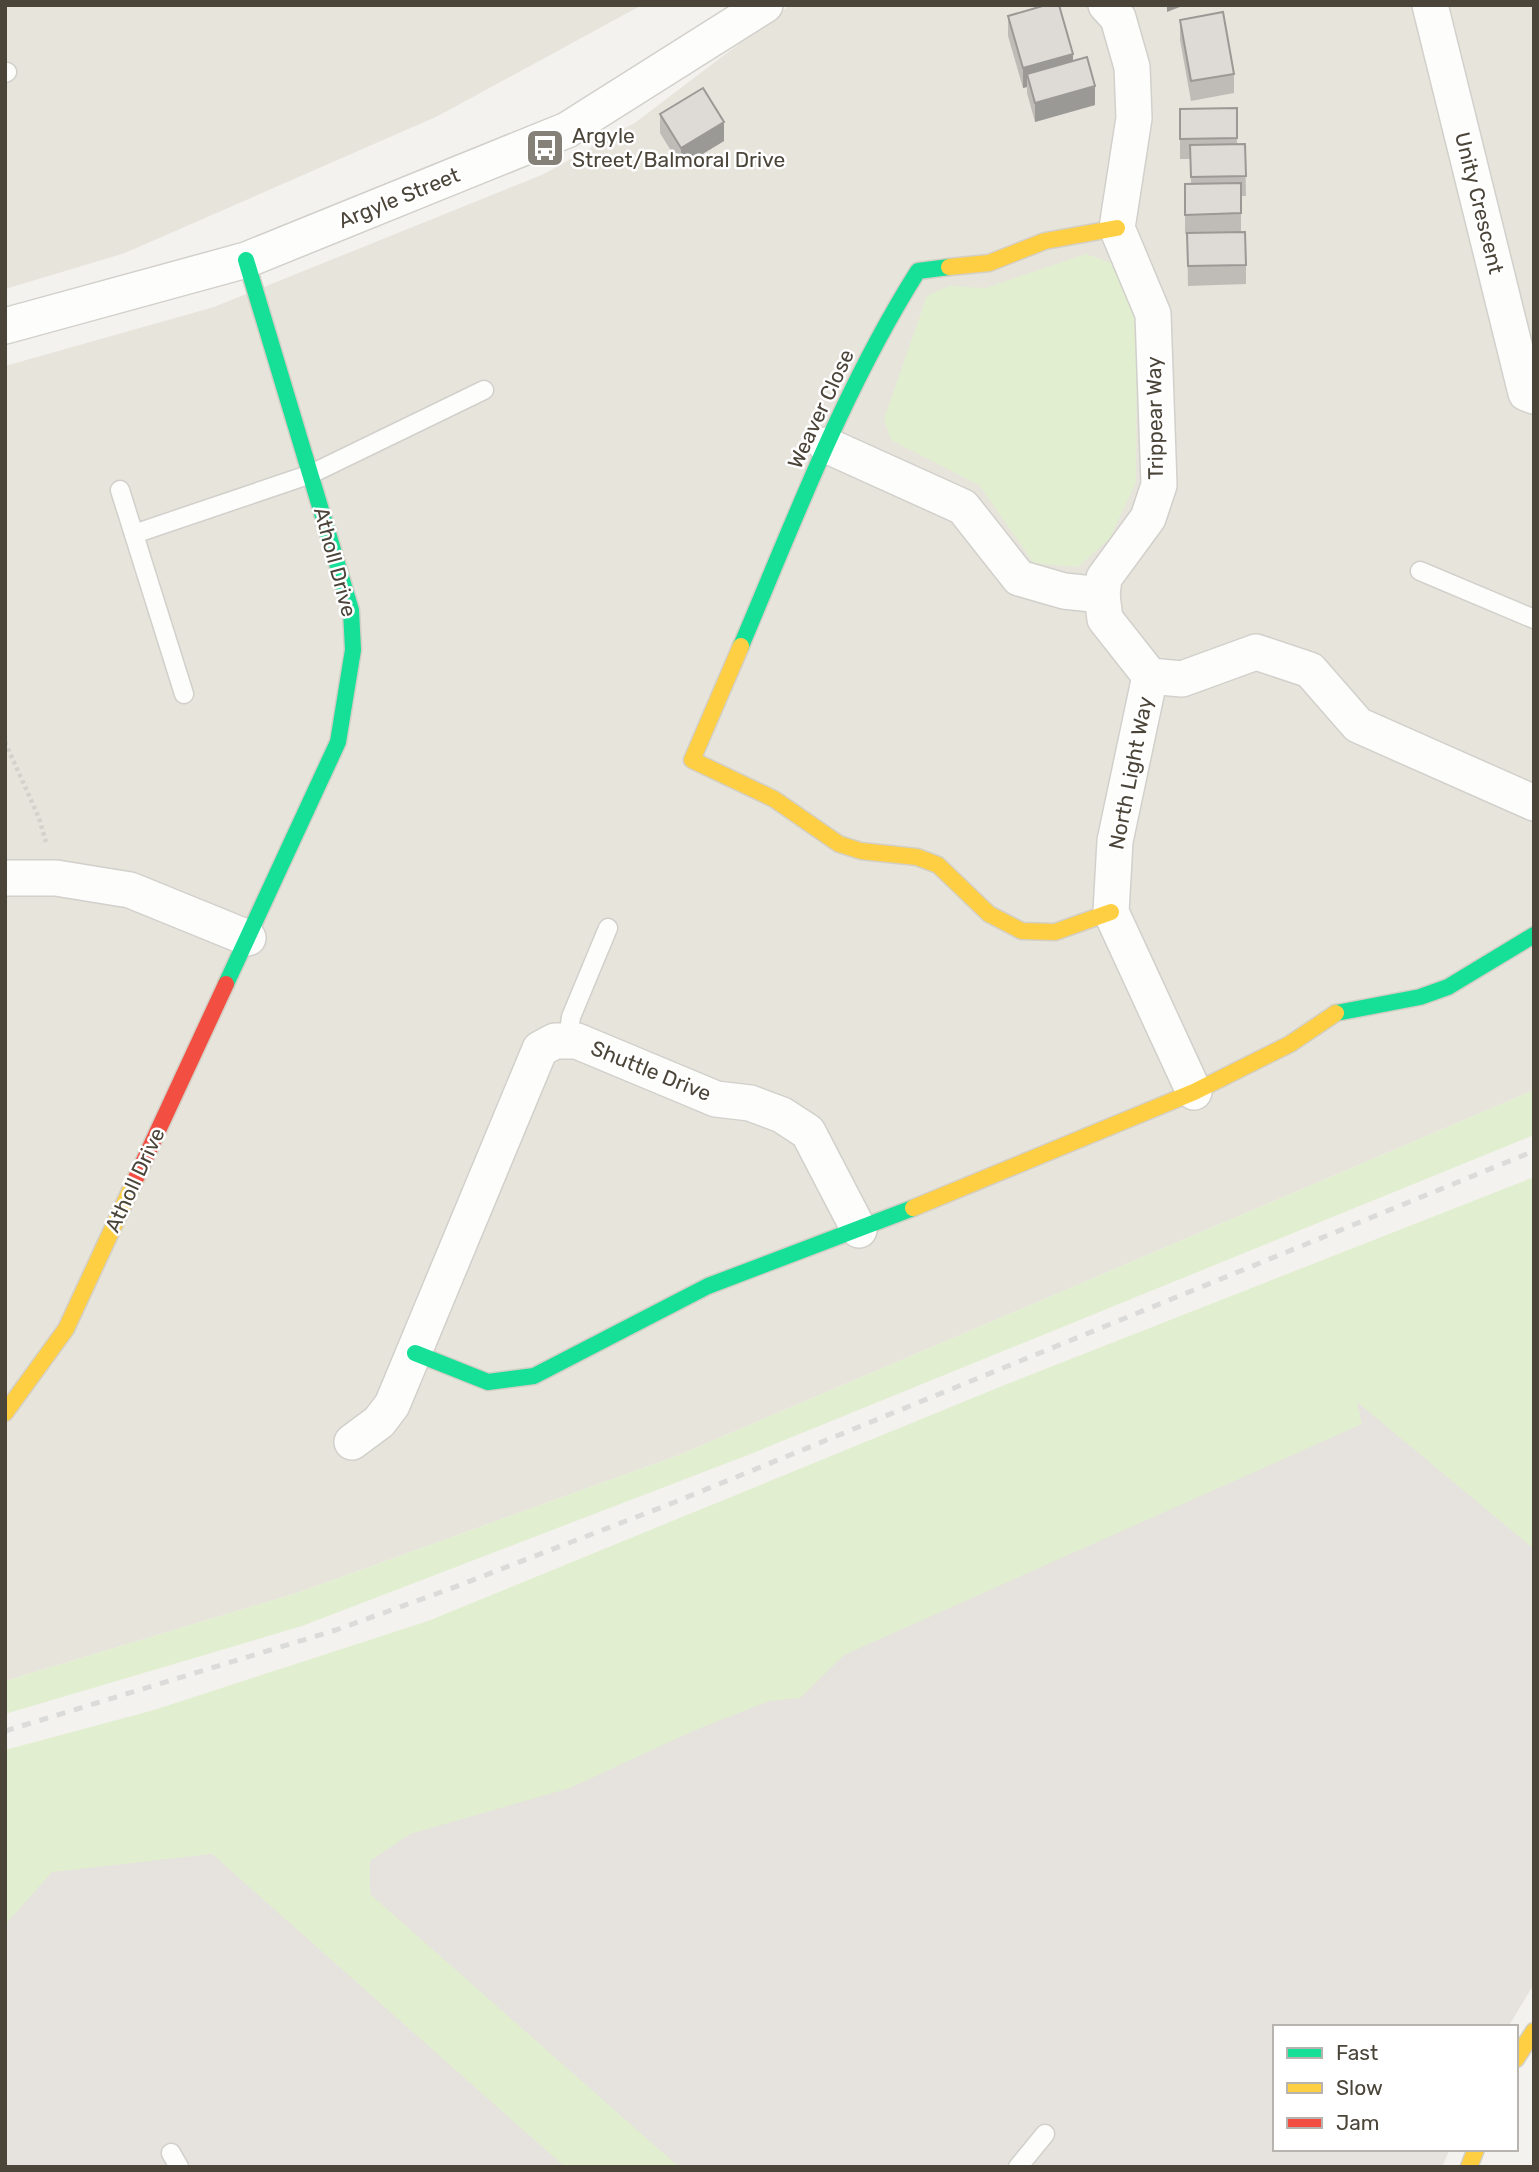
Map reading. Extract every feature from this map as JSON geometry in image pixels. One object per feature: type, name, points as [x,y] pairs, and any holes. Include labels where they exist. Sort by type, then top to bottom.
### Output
[{"type":"street","points":[[1106,5],[1118,18],[1132,67],[1134,118],[1117,228]]},
{"type":"street","name":"Unity Crescent","points":[[1430,5],[1526,393],[1534,396]]},
{"type":"street","name":"Argyle Street","points":[[5,326],[246,260],[566,130],[760,7]]},
{"type":"street","name":"Weaver Close","points":[[1111,912],[1064,933],[1031,934],[993,920],[940,866],[913,854],[882,854],[851,849],[822,835],[776,800],[692,760],[826,445],[884,323],[918,271],[989,263],[1045,241],[1117,228]]},
{"type":"street","name":"Trippear Way","points":[[1102,595],[1104,578],[1147,519],[1159,485],[1153,314],[1117,228]]},
{"type":"street","name":"Atholl Drive","points":[[5,1413],[66,1329],[338,742],[353,650],[351,610],[246,260]]},
{"type":"street","points":[[826,445],[963,507],[1019,578],[1064,591],[1102,595],[1105,620],[1150,676],[1182,679],[1256,652],[1310,670],[1358,725],[1534,803]]},
{"type":"street","name":"North Light Way","points":[[1150,676],[1115,841],[1111,912],[1194,1092]]},
{"type":"street","points":[[5,878],[56,878],[130,890],[248,938]]},
{"type":"street","points":[[415,1353],[488,1382],[534,1376],[708,1286],[859,1230],[1194,1092],[1290,1044],[1335,1013],[1420,997],[1448,987],[1534,935]]},
{"type":"street","name":"Shuttle Drive","points":[[352,1442],[379,1422],[392,1405],[540,1049],[555,1041],[577,1041],[716,1099],[750,1102],[782,1115],[808,1132],[859,1230]]},
{"type":"street","points":[[1518,2056],[1534,2031]]},
{"type":"lane","points":[[134,534],[311,474],[484,390]]},
{"type":"lane","points":[[120,490],[184,694]]},
{"type":"lane","points":[[1420,571],[1534,619]]},
{"type":"lane","points":[[568,1041],[571,1017],[608,928]]},
{"type":"lane","points":[[1018,2167],[1045,2134]]},
{"type":"path","points":[[5,743],[39,818],[56,878]]},
{"type":"shaded area","points":[[5,5],[642,5],[438,116],[125,253],[5,289]]},
{"type":"shaded area","points":[[790,5],[1534,5],[1534,1090],[679,1455],[297,1593],[5,1681],[5,366],[214,307],[544,174],[636,122]]},
{"type":"shaded area","points":[[1534,1304],[1534,1984],[1509,2025],[1273,2025],[1273,2151],[1449,2151],[1442,2167],[5,2167],[5,1804]]},
{"type":"green space","points":[[1086,254],[1114,264],[1137,313],[1136,482],[1110,538],[1078,567],[1034,563],[979,485],[891,440],[884,419],[927,296],[949,286],[986,288]]},
{"type":"green space","points":[[1534,1090],[1534,1135],[748,1455],[302,1626],[5,1714],[5,1681],[297,1593],[679,1455]]},
{"type":"green space","points":[[1534,1177],[1534,1549],[1357,1402],[1362,1424],[844,1655],[800,1698],[769,1701],[693,1731],[570,1788],[410,1834],[370,1861],[370,1894],[679,2167],[565,2167],[212,1854],[52,1872],[5,1925],[5,1750],[154,1710],[428,1621],[1007,1384]]},
{"type":"building","points":[[1046,5],[1059,5],[1073,54],[1023,68],[1008,16]]},
{"type":"building","points":[[1223,12],[1234,74],[1191,81],[1180,20]]},
{"type":"building","points":[[1087,57],[1095,86],[1035,103],[1027,74]]},
{"type":"building","points":[[703,88],[724,122],[681,148],[660,114]]},
{"type":"building","points":[[1237,108],[1237,138],[1180,139],[1180,109]]},
{"type":"building","points":[[1245,144],[1246,176],[1191,177],[1190,145]]},
{"type":"building","points":[[1241,183],[1241,213],[1185,215],[1185,184]]},
{"type":"building","points":[[1245,232],[1246,265],[1188,266],[1187,233]]},
{"type":"railway","points":[[5,1731],[336,1630],[447,1590],[675,1502],[1534,1151]]},
{"type":"traffic: fast","points":[[226,984],[338,742],[353,650],[351,610],[246,260]]},
{"type":"traffic: fast","points":[[741,646],[822,455],[891,315],[918,271],[949,267]]},
{"type":"traffic: fast","points":[[1336,1013],[1420,997],[1448,987],[1534,935]]},
{"type":"traffic: fast","points":[[415,1353],[488,1382],[534,1376],[708,1286],[913,1208]]},
{"type":"traffic: slow","points":[[949,267],[989,263],[1045,241],[1117,228]]},
{"type":"traffic: slow","points":[[741,646],[692,760],[774,799],[839,844],[861,851],[917,857],[938,865],[989,914],[1022,931],[1055,932],[1111,912]]},
{"type":"traffic: slow","points":[[913,1208],[1194,1092],[1290,1044],[1336,1013]]},
{"type":"traffic: slow","points":[[5,1413],[66,1329],[136,1178]]},
{"type":"traffic: slow","points":[[1518,2056],[1534,2031]]},
{"type":"traffic: slow","points":[[1469,2167],[1475,2151]]},
{"type":"traffic: jam","points":[[136,1178],[226,984]]},
{"type":"place","name":"Argyle Street/Balmoral Drive","points":[[545,148]]}]
